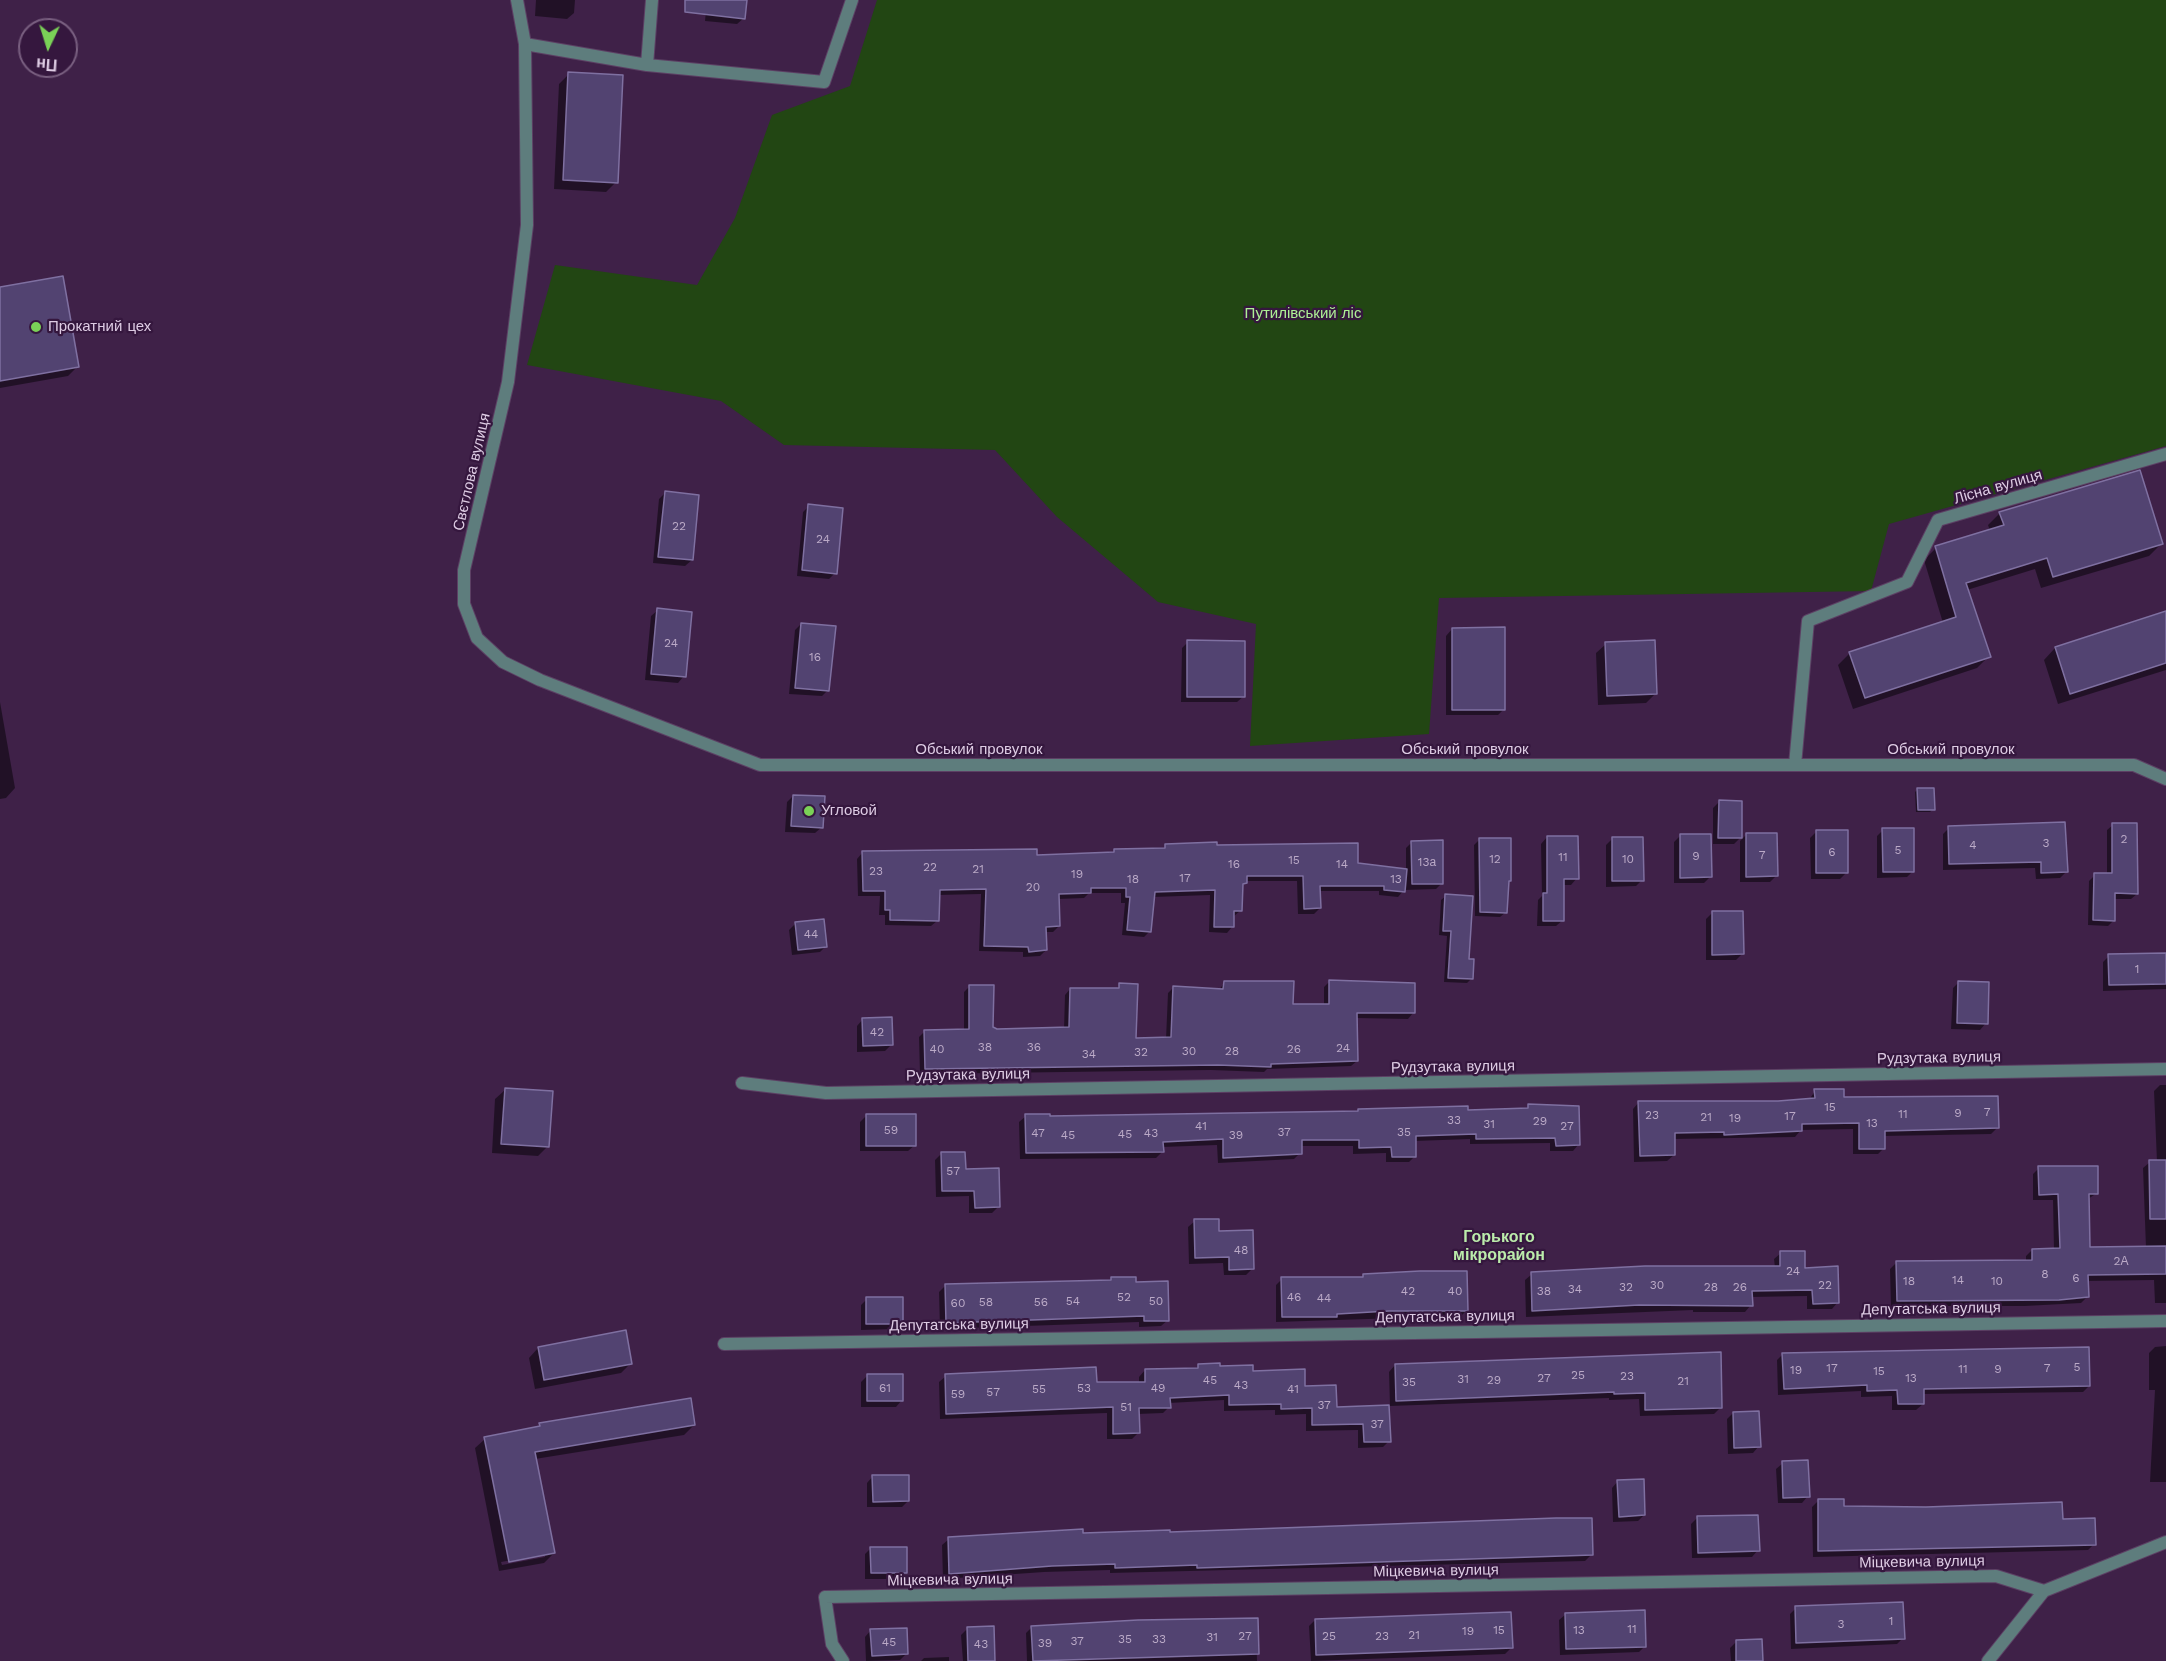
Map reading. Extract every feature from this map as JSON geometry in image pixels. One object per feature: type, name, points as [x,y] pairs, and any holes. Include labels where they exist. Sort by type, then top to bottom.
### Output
[{"type":"street","name":"Свєтлова вулиця","points":[[517,0],[525,44],[527,225],[508,382],[464,570],[464,604],[477,638],[503,662],[540,680],[760,765]]},
{"type":"street","points":[[647,65],[652,0]]},
{"type":"street","points":[[525,44],[647,65],[824,82],[852,0]]},
{"type":"street","name":"Лісна вулиця","points":[[1795,765],[1808,621],[1907,582],[1938,520],[2166,454]]},
{"type":"street","name":"Обський провулок","points":[[760,765],[2134,765],[2166,779]]},
{"type":"street","name":"Рудзутака вулиця","points":[[742,1083],[826,1093],[2166,1069]]},
{"type":"street","name":"Депутатська вулиця","points":[[724,1344],[2166,1321]]},
{"type":"street","points":[[1988,1661],[2044,1591],[2166,1542]]},
{"type":"street","name":"Міцкевича вулиця","points":[[843,1661],[832,1644],[825,1597],[1996,1576],[2044,1591]]},
{"type":"green space","name":"Путилівський ліс","points":[[877,0],[2166,0],[2166,446],[1889,524],[1871,591],[1439,598],[1429,734],[1250,746],[1256,624],[1158,602],[1057,517],[995,450],[784,445],[721,401],[527,365],[555,265],[697,285],[735,218],[772,115],[850,86]]},
{"type":"building","points":[[685,0],[747,0],[745,19],[685,12]]},
{"type":"building","points":[[568,72],[623,75],[618,183],[563,180]]},
{"type":"building","name":"Прокатний цех","points":[[63,276],[79,367],[0,381],[0,287]]},
{"type":"building","points":[[2140,470],[2163,544],[2053,577],[2047,558],[1966,583],[1991,657],[1865,698],[1849,652],[1956,617],[1935,546],[2004,525],[1999,512]]},
{"type":"building","points":[[665,491],[699,495],[693,560],[658,557]]},
{"type":"building","points":[[808,504],[843,508],[837,574],[802,570]]},
{"type":"building","points":[[657,608],[692,612],[686,677],[651,674]]},
{"type":"building","points":[[2166,611],[2166,663],[2070,694],[2055,647]]},
{"type":"building","points":[[801,623],[836,626],[829,691],[795,688]]},
{"type":"building","points":[[1505,627],[1505,710],[1452,710],[1452,628]]},
{"type":"building","points":[[1187,640],[1245,641],[1245,697],[1187,697]]},
{"type":"building","points":[[1655,640],[1657,694],[1607,696],[1605,642]]},
{"type":"building","points":[[1917,788],[1934,788],[1935,810],[1918,810]]},
{"type":"building","points":[[793,795],[825,796],[823,828],[791,826]]},
{"type":"building","points":[[1719,800],[1742,801],[1742,838],[1718,838]]},
{"type":"building","points":[[2065,822],[2068,872],[2041,873],[2041,862],[1949,864],[1948,826]]},
{"type":"building","points":[[2112,823],[2137,823],[2138,894],[2115,893],[2115,921],[2093,920],[2094,873],[2112,873]]},
{"type":"building","points":[[1882,828],[1914,828],[1914,872],[1883,872]]},
{"type":"building","points":[[1816,830],[1848,830],[1848,873],[1816,873]]},
{"type":"building","points":[[1746,833],[1777,833],[1778,876],[1746,877]]},
{"type":"building","points":[[1680,834],[1711,834],[1712,877],[1680,878]]},
{"type":"building","points":[[1547,836],[1578,836],[1579,879],[1564,879],[1564,921],[1543,921],[1543,893],[1547,893]]},
{"type":"building","points":[[1612,837],[1643,837],[1644,881],[1612,881]]},
{"type":"building","points":[[1479,838],[1511,838],[1511,881],[1509,881],[1507,913],[1480,912]]},
{"type":"building","points":[[1443,840],[1443,884],[1412,884],[1411,841]]},
{"type":"building","points":[[1217,842],[1217,845],[1358,843],[1358,863],[1407,869],[1405,892],[1384,890],[1384,886],[1320,886],[1321,908],[1304,909],[1303,876],[1247,876],[1247,883],[1243,884],[1242,911],[1234,911],[1234,927],[1214,927],[1215,890],[1155,892],[1151,932],[1127,930],[1130,897],[1126,897],[1126,888],[1091,888],[1091,893],[1059,894],[1060,926],[1046,927],[1047,950],[1029,952],[1028,947],[984,946],[986,889],[940,890],[939,921],[890,920],[890,910],[885,910],[885,891],[863,891],[862,851],[1037,849],[1037,855],[1114,852],[1114,849],[1165,848],[1165,844]]},
{"type":"building","points":[[1445,894],[1473,896],[1469,959],[1474,959],[1473,979],[1448,978],[1451,931],[1443,931]]},
{"type":"building","points":[[1712,911],[1743,911],[1744,954],[1712,955]]},
{"type":"building","points":[[824,919],[827,947],[798,950],[795,922]]},
{"type":"building","points":[[2166,953],[2166,984],[2109,985],[2108,954]]},
{"type":"building","points":[[1329,980],[1415,983],[1415,1013],[1357,1013],[1358,1061],[1271,1064],[1271,1067],[1218,1065],[925,1069],[924,1030],[969,1029],[969,985],[994,985],[993,1027],[997,1029],[1069,1027],[1070,988],[1119,988],[1119,983],[1138,984],[1136,1038],[1171,1037],[1173,986],[1223,989],[1224,981],[1294,981],[1293,1004],[1329,1004]]},
{"type":"building","points":[[1958,981],[1989,982],[1988,1024],[1957,1023]]},
{"type":"building","points":[[892,1017],[893,1045],[863,1046],[862,1018]]},
{"type":"building","points":[[505,1088],[553,1091],[549,1147],[501,1144]]},
{"type":"building","points":[[1814,1089],[1844,1089],[1844,1097],[1998,1096],[1999,1128],[1885,1131],[1885,1149],[1859,1149],[1859,1123],[1802,1124],[1802,1131],[1724,1135],[1724,1132],[1675,1133],[1675,1155],[1640,1156],[1638,1101],[1778,1101],[1815,1098]]},
{"type":"building","points":[[1528,1104],[1579,1106],[1580,1145],[1556,1146],[1555,1138],[1476,1139],[1476,1134],[1416,1136],[1416,1157],[1392,1157],[1391,1147],[1359,1148],[1359,1140],[1302,1140],[1302,1154],[1223,1158],[1223,1139],[1163,1142],[1164,1152],[1026,1153],[1025,1114],[1050,1114],[1050,1116],[1358,1111],[1358,1109],[1468,1106],[1468,1110],[1528,1108]]},
{"type":"building","points":[[866,1114],[916,1114],[916,1146],[866,1146]]},
{"type":"building","points":[[941,1152],[965,1152],[966,1169],[999,1168],[1000,1207],[975,1208],[974,1191],[942,1191]]},
{"type":"building","points":[[2149,1160],[2166,1160],[2166,1219],[2150,1219]]},
{"type":"building","points":[[2038,1166],[2098,1166],[2098,1194],[2089,1194],[2090,1247],[2166,1246],[2166,1274],[2088,1275],[2089,1297],[2059,1300],[1897,1301],[1896,1261],[2032,1260],[2032,1249],[2060,1248],[2058,1194],[2039,1195]]},
{"type":"building","points":[[1194,1219],[1219,1219],[1219,1231],[1253,1230],[1254,1269],[1229,1270],[1229,1257],[1195,1258]]},
{"type":"building","points":[[1780,1251],[1805,1251],[1805,1268],[1838,1266],[1839,1303],[1813,1304],[1812,1290],[1752,1291],[1753,1306],[1639,1305],[1532,1311],[1531,1272],[1645,1266],[1780,1266]]},
{"type":"building","points":[[1467,1271],[1468,1311],[1389,1311],[1337,1314],[1337,1317],[1282,1317],[1281,1277],[1363,1277],[1363,1274]]},
{"type":"building","points":[[1111,1277],[1136,1277],[1136,1282],[1168,1281],[1169,1321],[1144,1321],[1144,1316],[946,1323],[945,1284],[1111,1280]]},
{"type":"building","points":[[866,1297],[903,1297],[903,1324],[866,1324]]},
{"type":"building","points":[[626,1330],[632,1364],[544,1380],[538,1347]]},
{"type":"building","points":[[2089,1347],[2090,1386],[1924,1389],[1924,1404],[1898,1404],[1897,1390],[1867,1391],[1867,1385],[1784,1389],[1782,1353]]},
{"type":"building","points":[[1721,1352],[1722,1408],[1645,1410],[1645,1393],[1614,1394],[1614,1392],[1396,1401],[1395,1364]]},
{"type":"building","points":[[1220,1363],[1220,1366],[1253,1365],[1253,1371],[1305,1369],[1305,1386],[1336,1385],[1337,1407],[1389,1405],[1391,1442],[1364,1442],[1363,1424],[1312,1425],[1312,1408],[1281,1409],[1281,1404],[1229,1405],[1229,1395],[1170,1398],[1171,1408],[1139,1408],[1140,1433],[1113,1434],[1113,1407],[946,1414],[945,1374],[1096,1367],[1097,1382],[1145,1382],[1145,1369],[1198,1368],[1198,1364]]},
{"type":"building","points":[[867,1374],[903,1374],[903,1401],[867,1401]]},
{"type":"building","points":[[691,1398],[695,1425],[535,1452],[555,1553],[509,1562],[484,1437],[540,1426],[539,1423]]},
{"type":"building","points":[[1759,1411],[1761,1447],[1734,1448],[1733,1412]]},
{"type":"building","points":[[1808,1460],[1810,1497],[1783,1498],[1782,1461]]},
{"type":"building","points":[[872,1475],[909,1475],[909,1501],[873,1502]]},
{"type":"building","points":[[1644,1479],[1645,1515],[1619,1517],[1617,1480]]},
{"type":"building","points":[[1818,1499],[1844,1499],[1844,1506],[1926,1507],[2062,1502],[2063,1519],[2095,1518],[2096,1545],[1818,1551]]},
{"type":"building","points":[[1758,1515],[1760,1551],[1698,1553],[1697,1516]]},
{"type":"building","points":[[1592,1518],[1593,1555],[1197,1568],[1197,1565],[1115,1568],[1115,1564],[949,1574],[948,1537],[1083,1529],[1083,1533],[1170,1530],[1170,1532]]},
{"type":"building","points":[[870,1547],[907,1547],[907,1573],[871,1573]]},
{"type":"building","points":[[1903,1602],[1905,1639],[1796,1643],[1795,1606]]},
{"type":"building","points":[[1645,1610],[1646,1647],[1566,1649],[1565,1613]]},
{"type":"building","points":[[1511,1612],[1513,1648],[1316,1655],[1315,1619]]},
{"type":"building","points":[[1258,1618],[1259,1654],[1033,1661],[1031,1626],[1138,1620]]},
{"type":"building","points":[[994,1626],[995,1661],[968,1661],[967,1627]]},
{"type":"building","points":[[907,1628],[908,1654],[872,1656],[870,1629]]},
{"type":"building","points":[[1762,1639],[1763,1661],[1736,1661],[1736,1640]]},
{"type":"place","name":"Прокатний цех","points":[[36,327]]},
{"type":"place","name":"Угловой","points":[[809,811]]},
{"type":"district","name":"Горького мікрорайон","points":[[1499,1246]]}]
